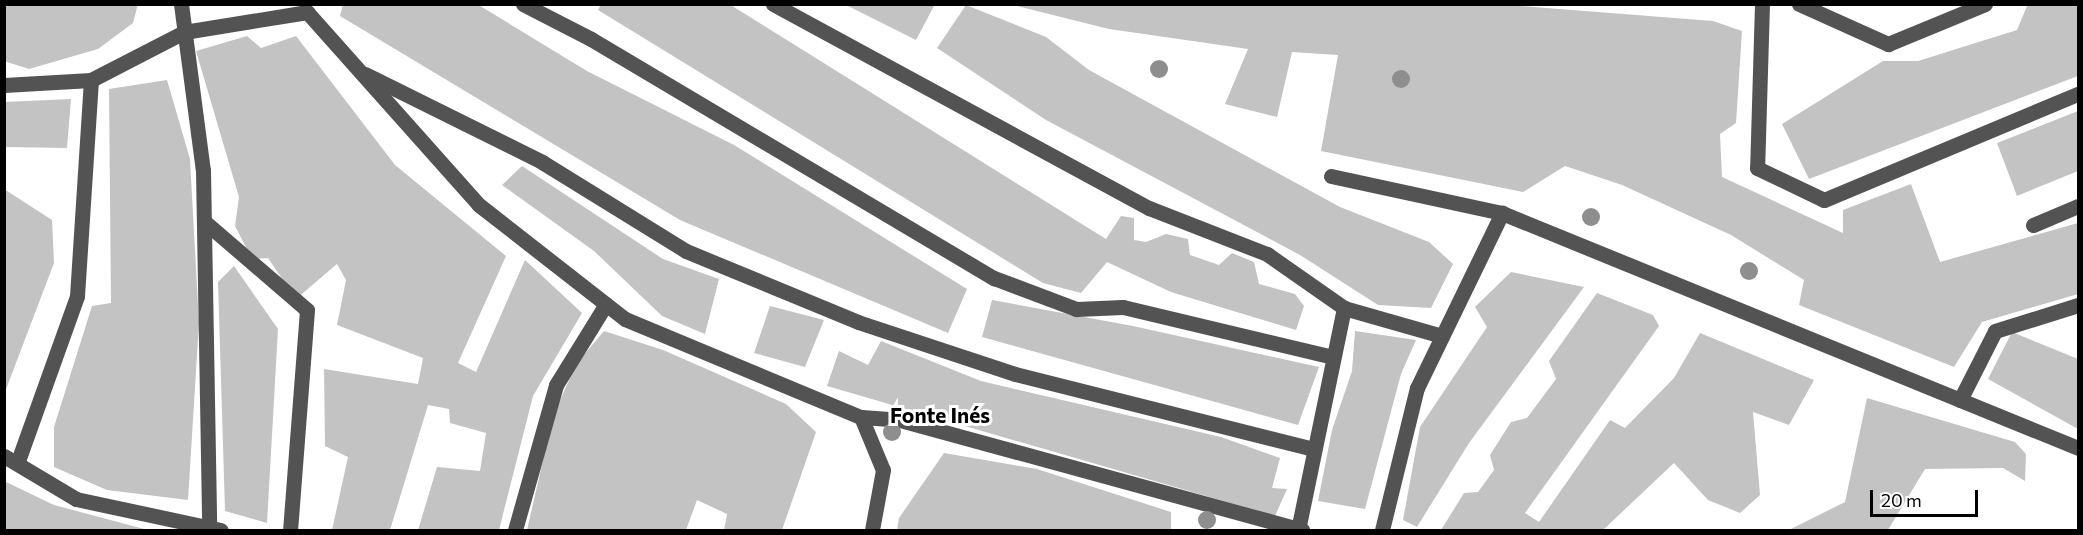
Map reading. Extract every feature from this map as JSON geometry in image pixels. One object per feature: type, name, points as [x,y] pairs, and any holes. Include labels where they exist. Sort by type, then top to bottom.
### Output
[{"type":"street","points":[[91,80],[77,296],[11,459],[76,499],[215,529],[206,223],[181,4]]},
{"type":"street","points":[[523,4],[591,39],[994,278],[1076,309],[1123,307],[1333,357]]},
{"type":"street","points":[[773,4],[1149,208],[1267,254],[1344,308],[1442,336]]},
{"type":"street","points":[[1762,4],[1757,168],[1824,200],[2079,93]]},
{"type":"street","points":[[1799,4],[1888,44],[1985,4]]},
{"type":"street","points":[[4,85],[91,80],[184,32],[307,12],[479,205],[625,319],[861,417],[900,420],[1300,530],[1313,449],[1344,308]]},
{"type":"street","points":[[359,70],[542,162],[686,251],[858,322],[1015,374],[1313,449]]},
{"type":"street","points":[[1331,176],[1502,213],[2079,448]]},
{"type":"street","points":[[2033,225],[2079,206]]},
{"type":"street","points":[[1382,531],[1417,388],[1502,213]]},
{"type":"street","points":[[206,223],[307,310],[290,531]]},
{"type":"street","points":[[515,531],[556,385],[606,304]]},
{"type":"street","points":[[1960,400],[1995,331],[2079,305]]},
{"type":"street","points":[[861,417],[883,470],[872,531]]},
{"type":"building","points":[[4,4],[138,4],[133,23],[98,49],[29,69],[4,61]]},
{"type":"building","points":[[343,4],[477,4],[587,71],[734,145],[967,289],[948,333],[680,220],[340,16]]},
{"type":"building","points":[[601,4],[729,4],[1106,239],[1121,216],[1134,218],[1134,240],[1146,242],[1166,234],[1188,239],[1190,255],[1219,265],[1232,253],[1254,262],[1259,284],[1295,294],[1304,306],[1296,330],[1171,292],[1107,262],[1081,293],[1043,283],[598,10]]},
{"type":"building","points":[[844,4],[935,4],[916,40]]},
{"type":"building","points":[[1009,4],[1495,4],[1713,21],[1742,31],[1736,123],[1720,134],[1722,177],[1843,233],[1843,210],[1911,184],[1940,262],[2078,223],[2078,294],[1982,322],[1954,367],[1799,305],[1804,280],[1731,235],[1622,185],[1565,166],[1523,192],[1321,151],[1338,55],[1292,52],[1277,117],[1225,104],[1248,49],[1109,29]]},
{"type":"building","points":[[2078,4],[2078,76],[1809,179],[1782,124],[1883,61],[1918,61],[2017,30],[2027,6]]},
{"type":"building","points":[[966,5],[1046,37],[1089,70],[1340,207],[1429,242],[1453,264],[1431,308],[1378,305],[1300,255],[1046,120],[937,48]]},
{"type":"building","points":[[247,36],[261,48],[296,36],[395,165],[506,256],[458,363],[476,372],[525,260],[582,313],[533,396],[499,530],[418,530],[437,467],[480,471],[486,433],[450,423],[449,409],[428,405],[390,530],[332,530],[348,457],[325,446],[324,369],[418,384],[423,358],[337,325],[346,280],[337,264],[296,299],[268,258],[252,259],[235,226],[239,197],[196,51]]},
{"type":"building","points":[[167,80],[190,159],[199,323],[188,500],[107,490],[54,467],[54,427],[92,306],[111,303],[109,89]]},
{"type":"building","points":[[71,99],[67,148],[4,147],[4,102]]},
{"type":"building","points":[[2078,111],[2078,171],[2017,196],[1997,143]]},
{"type":"building","points":[[522,166],[663,259],[719,279],[705,334],[662,316],[594,251],[502,185]]},
{"type":"building","points":[[4,189],[52,220],[54,263],[5,392]]},
{"type":"building","points":[[234,266],[278,329],[267,523],[225,511],[218,282]]},
{"type":"building","points":[[1511,272],[1584,287],[1469,443],[1417,527],[1403,520],[1420,427],[1487,327],[1475,307]]},
{"type":"building","points":[[1597,293],[1653,315],[1659,326],[1525,513],[1539,522],[1610,420],[1625,428],[1674,378],[1700,333],[1814,380],[1789,425],[1753,412],[1760,495],[1740,513],[1708,500],[1674,463],[1603,530],[1441,530],[1464,493],[1478,492],[1494,470],[1490,455],[1511,422],[1527,418],[1556,379],[1549,361]]},
{"type":"building","points":[[992,300],[1133,326],[1319,367],[1298,425],[982,337]]},
{"type":"building","points":[[770,306],[824,320],[805,367],[754,353]]},
{"type":"building","points":[[604,331],[663,350],[786,404],[816,432],[782,530],[724,530],[727,514],[697,500],[686,530],[527,530],[554,413],[577,363]]},
{"type":"building","points":[[1355,331],[1416,340],[1401,374],[1365,509],[1318,501],[1332,430],[1352,371]]},
{"type":"building","points":[[2012,332],[2078,359],[2078,429],[1988,379]]},
{"type":"building","points":[[881,341],[981,381],[1221,437],[1280,458],[1272,488],[1287,489],[1275,516],[827,386],[839,351],[868,365]]},
{"type":"building","points":[[1867,398],[2015,442],[2026,454],[2025,481],[2003,468],[1925,469],[1888,530],[1789,530],[1845,502]]},
{"type":"building","points":[[944,453],[1037,469],[1171,512],[1171,530],[897,530],[899,518]]},
{"type":"building","points":[[4,481],[54,505],[148,530],[4,530]]},
{"type":"district","name":"Fonte Inés","points":[[940,415]]}]
